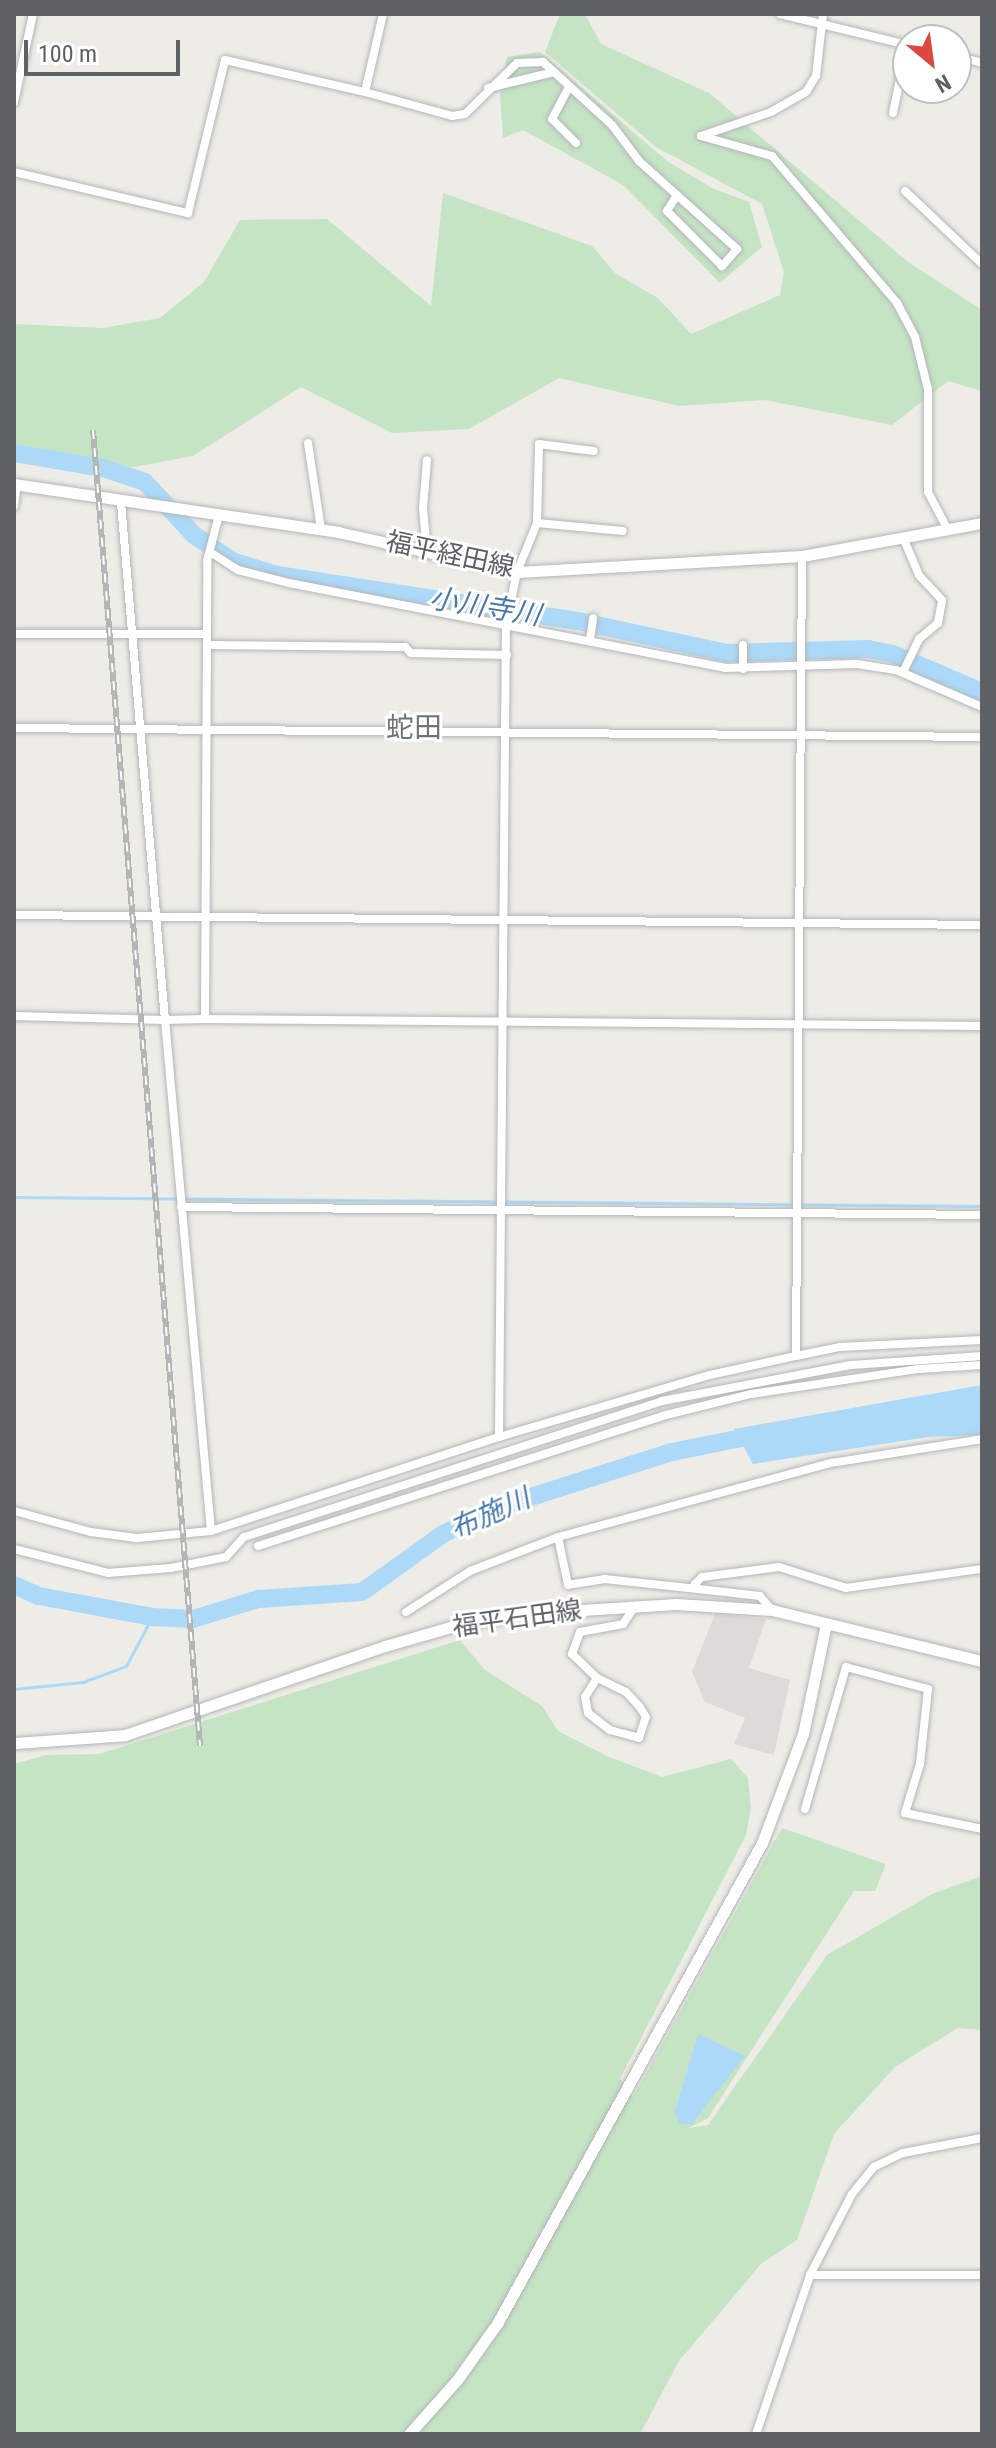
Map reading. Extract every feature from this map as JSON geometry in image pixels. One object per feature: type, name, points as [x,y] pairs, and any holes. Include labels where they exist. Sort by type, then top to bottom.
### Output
[{"type":"main road","name":"福平経田線","points":[[16,484],[121,502],[321,529],[517,572],[802,556],[904,540],[982,523]]},
{"type":"main road","name":"福平石田線","points":[[14,1743],[125,1735],[464,1623],[635,1606],[720,1604],[772,1610],[982,1661]]},
{"type":"main road","points":[[409,2434],[457,2380],[498,2322],[762,1843],[803,1734],[826,1624]]},
{"type":"street","points":[[14,102],[33,14]]},
{"type":"street","points":[[365,92],[383,14]]},
{"type":"street","points":[[780,14],[892,41]]},
{"type":"street","points":[[823,14],[816,76],[806,92],[771,112],[701,136],[772,156],[897,303],[915,337],[928,389],[928,492],[948,530]]},
{"type":"street","points":[[14,172],[188,213],[225,60],[365,92],[452,116],[465,114],[488,88],[517,63],[543,62],[612,125],[639,161],[677,195],[737,249],[722,266],[667,211],[677,195]]},
{"type":"street","points":[[488,88],[554,72]]},
{"type":"street","points":[[569,87],[552,119],[576,143]]},
{"type":"street","points":[[893,113],[895,104]]},
{"type":"street","points":[[905,191],[982,264]]},
{"type":"street","points":[[308,443],[321,529]]},
{"type":"street","points":[[499,1437],[506,625],[517,572],[537,523],[539,444],[594,451]]},
{"type":"street","points":[[427,460],[423,508],[427,552]]},
{"type":"street","points":[[14,506],[16,484]]},
{"type":"street","points":[[121,502],[211,1531]]},
{"type":"street","points":[[205,1019],[207,634],[213,514]]},
{"type":"street","points":[[537,523],[623,531]]},
{"type":"street","points":[[903,672],[911,653],[938,623],[942,600],[919,575],[904,540]]},
{"type":"street","points":[[210,552],[260,576],[743,669],[801,662],[857,664],[903,672],[982,707]]},
{"type":"street","points":[[796,1356],[802,556]]},
{"type":"street","points":[[590,640],[593,618]]},
{"type":"street","points":[[14,634],[207,634]]},
{"type":"street","points":[[207,645],[405,647],[411,653],[507,655]]},
{"type":"street","points":[[743,645],[743,669]]},
{"type":"street","points":[[14,728],[982,737]]},
{"type":"street","points":[[14,915],[982,925]]},
{"type":"street","points":[[14,1016],[165,1020],[982,1026]]},
{"type":"street","points":[[181,1207],[982,1215]]},
{"type":"street","points":[[14,1511],[91,1532],[137,1538],[211,1531],[499,1437],[696,1379],[840,1347],[982,1340]]},
{"type":"street","points":[[14,1549],[108,1573],[171,1568],[226,1557],[244,1537],[662,1401],[851,1365],[982,1356]]},
{"type":"street","points":[[258,1546],[662,1416],[751,1394],[919,1369],[982,1365]]},
{"type":"street","points":[[406,1612],[470,1571],[558,1537],[831,1463],[982,1439]]},
{"type":"street","points":[[558,1537],[568,1585],[605,1579],[760,1596],[772,1610]]},
{"type":"street","points":[[698,1589],[695,1584],[702,1577],[779,1567],[846,1588],[982,1569]]},
{"type":"street","points":[[597,1678],[585,1697],[588,1713],[610,1730],[639,1738],[646,1717],[639,1706],[626,1692],[597,1678],[572,1654],[573,1641],[592,1627],[623,1624],[635,1606]]},
{"type":"street","points":[[805,1809],[846,1667],[928,1689],[920,1764],[905,1813],[982,1829]]},
{"type":"street","points":[[756,2434],[810,2275],[837,2216],[874,2167],[934,2144],[982,2138]]},
{"type":"street","points":[[810,2275],[982,2275]]},
{"type":"shaded area","points":[[715,1614],[766,1619],[749,1668],[790,1680],[774,1755],[734,1744],[745,1718],[705,1702],[692,1672]]},
{"type":"green space","points":[[560,14],[585,14],[601,44],[709,93],[908,262],[982,310],[982,391],[948,381],[892,425],[765,400],[679,406],[559,378],[469,429],[392,433],[301,387],[193,456],[134,467],[14,459],[14,324],[102,328],[160,318],[204,282],[240,220],[327,219],[431,306],[443,193],[592,246],[616,274],[658,298],[691,334],[780,295],[784,272],[762,204],[656,147],[545,52]]},
{"type":"green space","points":[[540,52],[667,161],[712,188],[749,202],[762,247],[720,283],[623,185],[523,130],[503,138],[500,94],[507,57]]},
{"type":"green space","points":[[460,1640],[485,1670],[542,1706],[558,1731],[609,1757],[662,1777],[731,1759],[748,1778],[751,1807],[746,1835],[620,2079],[633,2097],[782,1828],[886,1864],[875,1891],[854,1891],[708,2118],[689,2128],[708,2125],[827,1955],[932,1894],[982,1876],[982,2030],[958,2028],[895,2067],[834,2134],[797,2240],[761,2264],[679,2361],[640,2434],[14,2434],[14,1764],[46,1755],[99,1754]]},
{"type":"water","points":[[982,1385],[982,1435],[928,1437],[753,1464],[734,1429]]},
{"type":"water","points":[[698,2034],[745,2056],[692,2124],[679,2124],[675,2112]]},
{"type":"waterway","name":"小川寺川","points":[[14,453],[103,468],[145,482],[194,535],[232,561],[277,575],[578,621],[726,653],[868,649],[893,654],[982,692]]},
{"type":"waterway","points":[[14,1197],[982,1206]]},
{"type":"waterway","name":"布施川","points":[[14,1585],[39,1596],[152,1617],[193,1619],[258,1599],[362,1592],[443,1534],[493,1509],[672,1452],[761,1434]]},
{"type":"waterway","points":[[14,1689],[83,1682],[126,1666],[152,1617]]},
{"type":"railway","points":[[93,430],[200,1746]]},
{"type":"district","name":"蛇田","points":[[414,728]]}]
